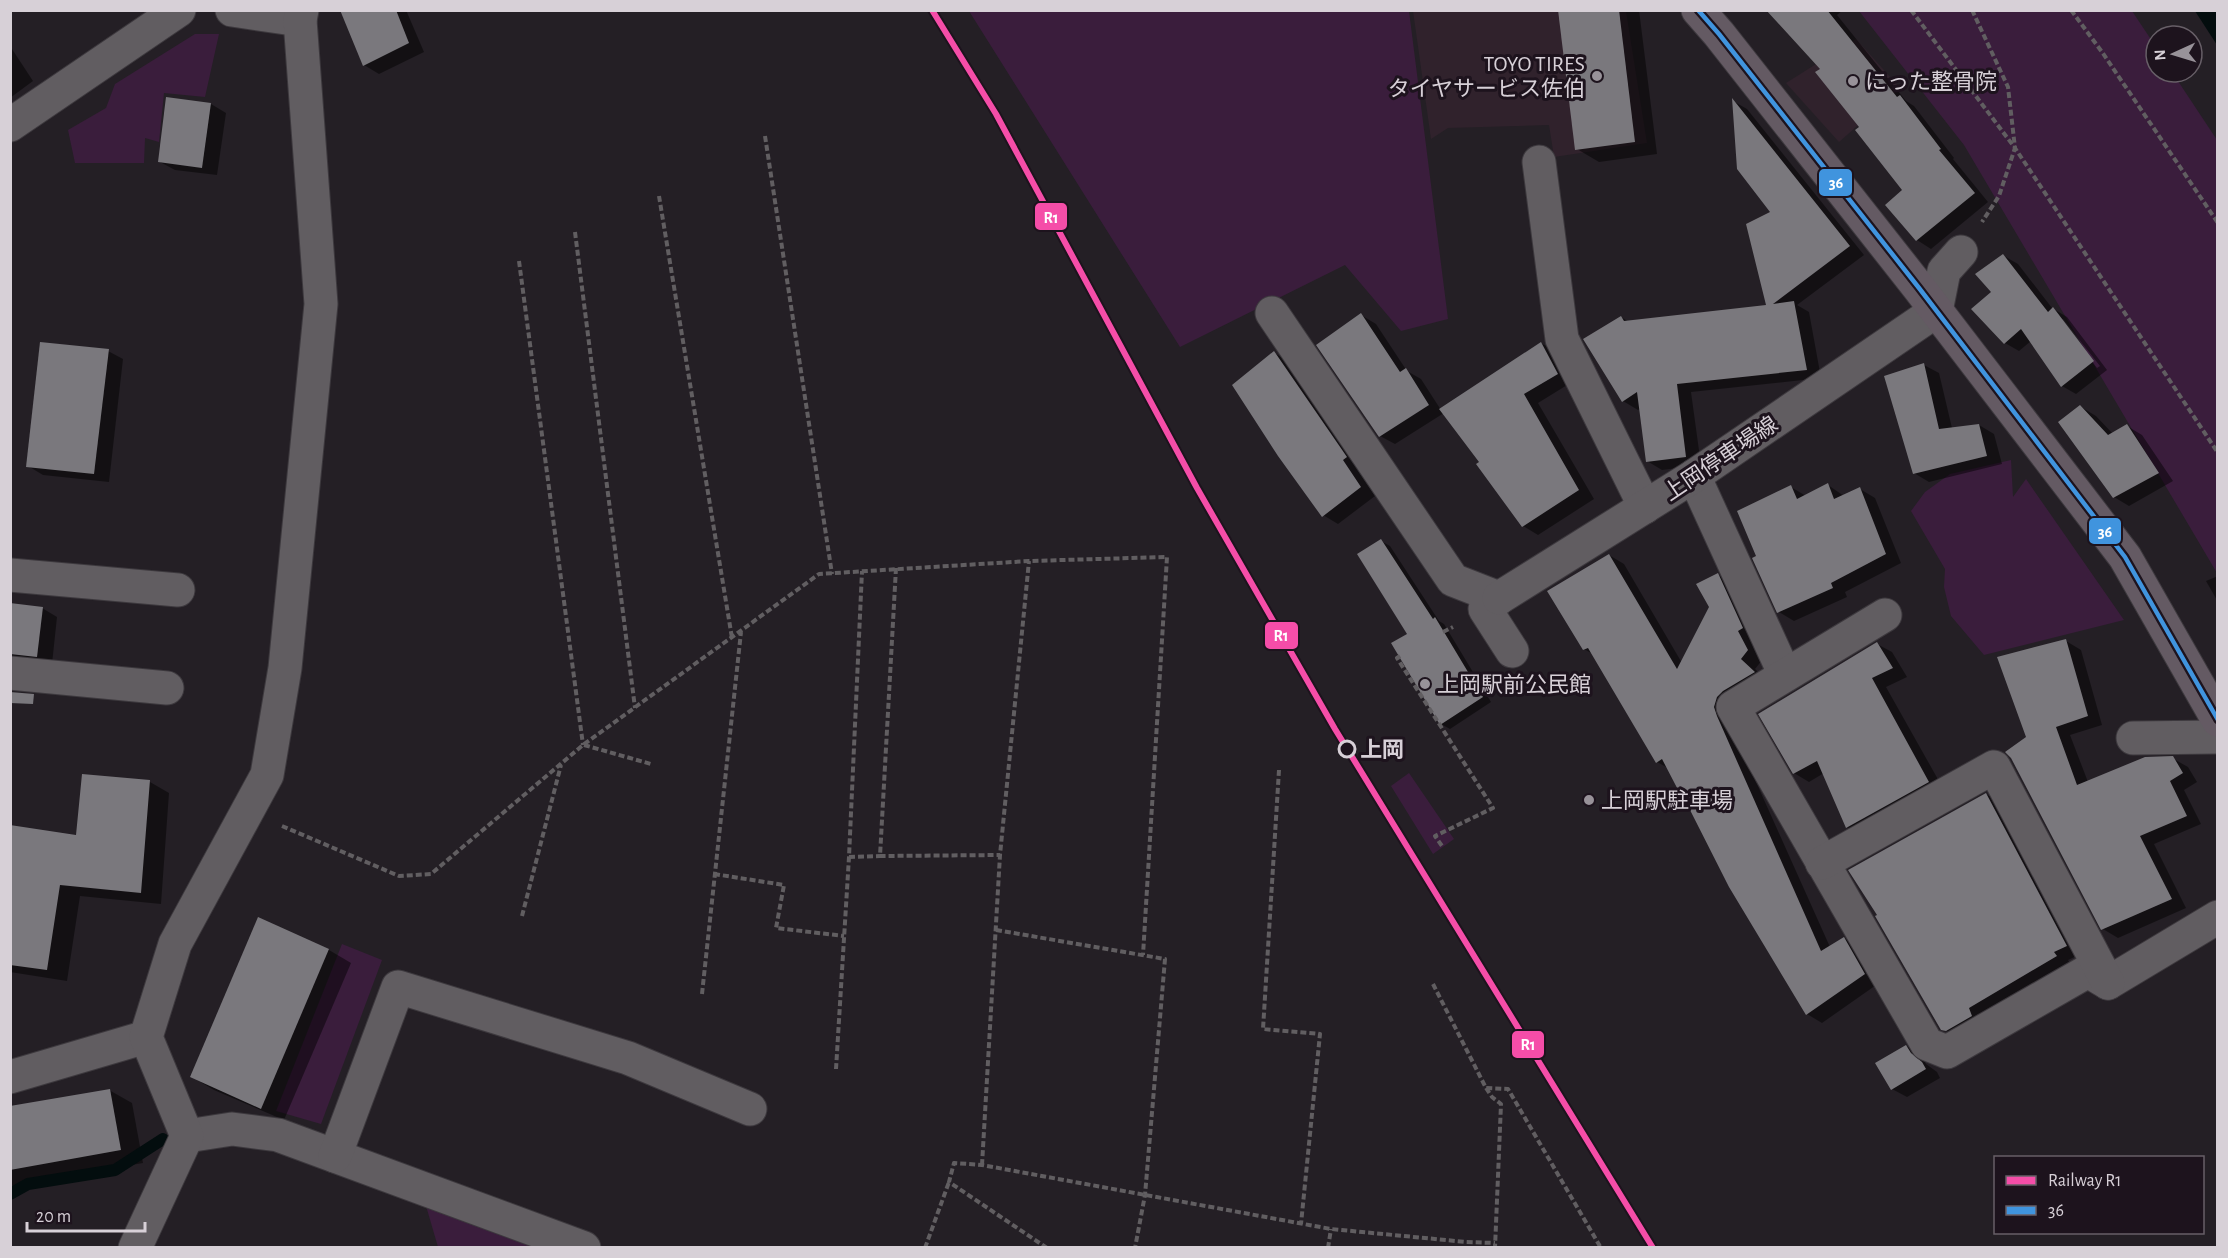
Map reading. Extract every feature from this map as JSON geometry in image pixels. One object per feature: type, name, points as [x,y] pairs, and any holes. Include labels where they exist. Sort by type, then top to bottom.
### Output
[{"type":"highway","points":[[1698,10],[1936,311],[2125,557],[2217,720]]},
{"type":"street","points":[[10,125],[179,10]]},
{"type":"street","points":[[135,1248],[187,1136],[146,1037],[175,944],[267,775],[285,668],[321,304],[301,15],[232,10]]},
{"type":"street","points":[[1539,162],[1562,339],[1645,507]]},
{"type":"street","points":[[1936,311],[1944,271],[1961,252]]},
{"type":"street","name":"上岡停車場線","points":[[1499,598],[1694,476],[1936,311]]},
{"type":"street","points":[[1272,313],[1453,580],[1499,598]]},
{"type":"street","points":[[1694,476],[1785,675]]},
{"type":"street","points":[[10,575],[178,591]]},
{"type":"street","points":[[1499,598],[1485,609],[1512,651]]},
{"type":"street","points":[[1885,615],[1733,707],[1926,1044],[1947,1052],[2088,971],[2108,983]]},
{"type":"street","points":[[10,673],[166,688]]},
{"type":"street","points":[[2133,738],[2217,737]]},
{"type":"street","points":[[1822,863],[1994,767],[2108,983]]},
{"type":"street","points":[[2108,983],[2217,917]]},
{"type":"street","points":[[335,1156],[399,987],[628,1059],[750,1109]]},
{"type":"street","points":[[10,1077],[146,1037]]},
{"type":"street","points":[[187,1136],[232,1129],[278,1135],[584,1248]]},
{"type":"path","points":[[1911,10],[2015,148],[2217,453]]},
{"type":"path","points":[[1961,252],[1999,196],[2015,148],[2008,87],[1972,10]]},
{"type":"path","points":[[2071,10],[2102,52],[2217,223]]},
{"type":"path","points":[[765,136],[832,574]]},
{"type":"path","points":[[659,196],[732,638]]},
{"type":"path","points":[[575,232],[635,708]]},
{"type":"path","points":[[519,261],[584,745]]},
{"type":"path","points":[[247,811],[399,876],[431,874],[584,745],[819,574],[1029,561],[1167,557],[1143,955]]},
{"type":"path","points":[[982,1164],[1000,855],[1029,561]]},
{"type":"path","points":[[880,856],[896,568]]},
{"type":"path","points":[[836,1069],[849,857],[862,571]]},
{"type":"path","points":[[702,994],[741,631]]},
{"type":"path","points":[[1399,656],[1396,658],[1493,808],[1435,836],[1442,846]]},
{"type":"path","points":[[584,745],[651,764]]},
{"type":"path","points":[[522,916],[561,764]]},
{"type":"path","points":[[1280,770],[1263,1029],[1320,1034],[1301,1224]]},
{"type":"path","points":[[849,857],[1000,855]]},
{"type":"path","points":[[714,874],[784,885],[776,928],[844,936]]},
{"type":"path","points":[[996,930],[1164,959],[1145,1195],[1135,1248]]},
{"type":"path","points":[[925,1248],[954,1163],[982,1164],[1331,1229],[1495,1245],[1501,1104],[1486,1088],[1433,984]]},
{"type":"path","points":[[1486,1088],[1508,1089],[1601,1248]]},
{"type":"path","points":[[949,1182],[1047,1248]]},
{"type":"path","points":[[1329,1248],[1331,1229]]},
{"type":"shaded area","points":[[969,11],[1409,11],[1448,319],[1401,331],[1345,265],[1180,347]]},
{"type":"shaded area","points":[[1413,11],[1626,11],[1647,143],[1554,157],[1549,125],[1448,128],[1431,139]]},
{"type":"shaded area","points":[[1859,11],[2132,11],[2144,29],[2144,84],[2180,84],[2217,140],[2217,573],[1964,145]]},
{"type":"shaded area","points":[[2195,11],[2217,11],[2217,45],[2204,24]]},
{"type":"shaded area","points":[[195,34],[219,34],[205,97],[164,93],[159,142],[145,138],[144,163],[75,163],[68,130],[106,108],[115,84]]},
{"type":"shaded area","points":[[1856,39],[1900,88],[1839,142],[1786,83]]},
{"type":"shaded area","points":[[2011,460],[2013,497],[2026,479],[2124,620],[1984,655],[1951,616],[1944,587],[1945,569],[1911,511],[1925,492],[1950,474]]},
{"type":"shaded area","points":[[1409,773],[1454,839],[1433,854],[1391,786]]},
{"type":"shaded area","points":[[342,944],[382,960],[321,1124],[276,1111]]},
{"type":"shaded area","points":[[424,1199],[549,1247],[438,1247]]},
{"type":"building","points":[[340,10],[396,10],[409,43],[363,66]]},
{"type":"building","name":"TOYO TIRES タイヤサービス佐伯","points":[[1558,10],[1619,10],[1635,142],[1575,150]]},
{"type":"building","points":[[1766,10],[1827,10],[1897,97],[1900,95],[1941,149],[1939,150],[1975,193],[1916,241],[1885,205],[1902,190],[1855,130],[1859,127],[1815,72],[1820,69]]},
{"type":"building","points":[[166,97],[211,103],[202,168],[158,162]]},
{"type":"building","points":[[1732,98],[1850,246],[1773,304],[1794,301],[1807,370],[1677,384],[1686,457],[1646,462],[1637,392],[1622,402],[1583,339],[1621,316],[1624,321],[1766,305],[1746,224],[1770,212],[1737,169]]},
{"type":"building","points":[[2003,254],[2048,312],[2053,307],[2094,361],[2061,387],[2021,329],[2004,344],[1971,309],[1991,292],[1975,274]]},
{"type":"building","points":[[1361,313],[1400,372],[1406,368],[1429,405],[1379,437],[1316,345]]},
{"type":"building","points":[[40,342],[109,349],[94,474],[26,467]]},
{"type":"building","points":[[1541,342],[1558,374],[1524,394],[1579,490],[1522,527],[1476,464],[1479,462],[1439,409]]},
{"type":"building","points":[[1274,351],[1347,457],[1343,460],[1361,487],[1322,517],[1278,456],[1232,385]]},
{"type":"building","points":[[1924,363],[1939,429],[1979,424],[1987,456],[1913,474],[1884,376]]},
{"type":"building","points":[[2080,405],[2108,435],[2127,424],[2159,473],[2113,498],[2058,422]]},
{"type":"building","points":[[1828,483],[1834,499],[1860,487],[1886,554],[1831,583],[1833,588],[1777,613],[1752,558],[1756,556],[1737,511],[1791,485],[1797,499]]},
{"type":"building","points":[[1381,539],[1433,619],[1435,617],[1483,697],[1440,725],[1391,643],[1407,634],[1357,554]]},
{"type":"building","points":[[1609,554],[1677,669],[1709,607],[1696,584],[1718,573],[1743,628],[1738,631],[1748,650],[1741,659],[1755,672],[1717,697],[1714,707],[1717,716],[1821,951],[1844,937],[1865,974],[1806,1015],[1729,887],[1662,759],[1656,763],[1588,648],[1583,650],[1547,591]]},
{"type":"building","points":[[10,603],[43,607],[37,657],[10,654]]},
{"type":"building","points":[[2066,639],[2088,716],[2056,727],[2077,785],[2145,757],[2173,756],[2183,773],[2170,781],[2187,816],[2140,836],[2172,899],[2101,930],[2011,758],[2005,752],[2026,737],[1997,657]]},
{"type":"building","points":[[1877,642],[1893,668],[1872,678],[1929,782],[1846,828],[1817,761],[1793,774],[1758,714]]},
{"type":"building","points":[[10,692],[34,694],[33,704],[10,703]]},
{"type":"building","points":[[82,774],[150,780],[141,893],[60,885],[47,970],[10,965],[10,825],[76,835]]},
{"type":"building","points":[[1986,793],[2067,946],[2054,952],[2057,956],[1969,1008],[1972,1016],[1946,1031],[1941,1030],[1875,916],[1877,915],[1848,870]]},
{"type":"building","points":[[258,917],[329,949],[261,1109],[190,1077]]},
{"type":"building","points":[[1906,1045],[1926,1069],[1891,1090],[1875,1063]]},
{"type":"building","points":[[110,1089],[121,1150],[10,1170],[10,1106]]},
{"type":"waterway","points":[[10,1194],[28,1184],[115,1170],[163,1139]]},
{"type":"rail line","name":"R1","points":[[932,10],[996,114],[1197,488],[1335,729],[1653,1248]]},
{"type":"transit line","name":"36","points":[[1698,10],[1919,288],[2125,557],[2218,720]]},
{"type":"place","name":"TOYO TIRES タイヤサービス佐伯","points":[[1597,76]]},
{"type":"place","name":"にった整骨院","points":[[1853,81]]},
{"type":"place","name":"上岡駅前公民館","points":[[1425,684]]},
{"type":"place","name":"上岡","points":[[1347,749]]},
{"type":"place","name":"上岡駅駐車場","points":[[1589,800]]}]
